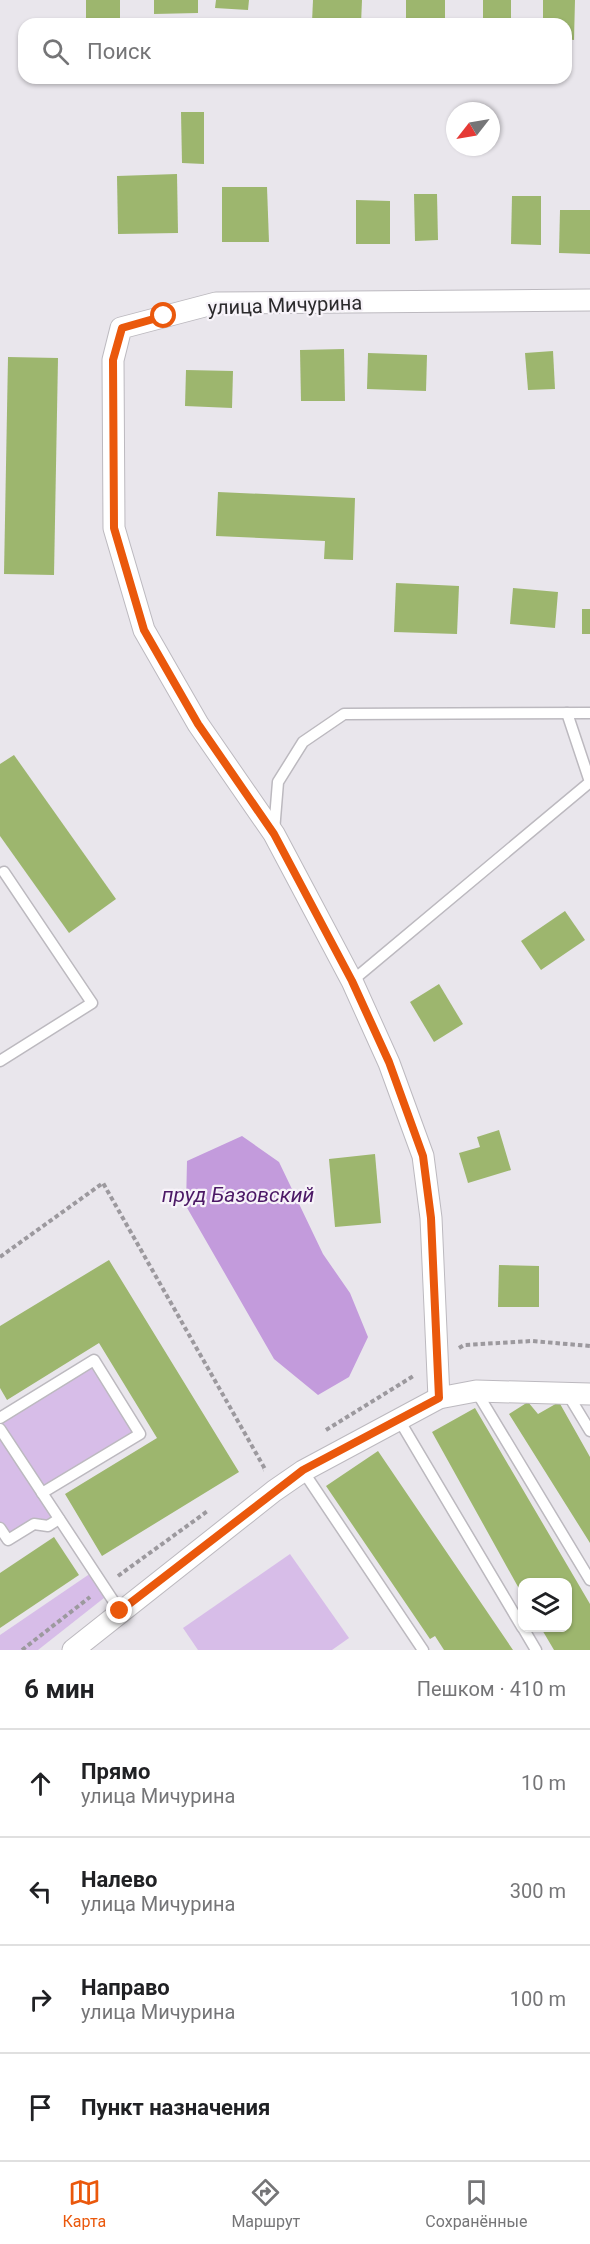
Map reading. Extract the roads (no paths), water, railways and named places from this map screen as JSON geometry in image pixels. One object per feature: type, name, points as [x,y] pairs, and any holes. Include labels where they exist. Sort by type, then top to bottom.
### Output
[{"type":"street","name":"улица Мичурина","points":[[439,1398],[431,1218],[423,1156],[389,1062],[352,981],[274,834],[198,724],[144,630],[114,528],[113,360],[122,328],[216,303],[590,300]]},
{"type":"street","points":[[73,1650],[303,1470],[398,1418],[439,1398],[476,1391],[590,1394]]},
{"type":"lane","points":[[352,981],[590,782],[567,713]]},
{"type":"lane","points":[[274,834],[278,782],[303,742],[344,714],[590,713]]},
{"type":"lane","points":[[0,1061],[92,1003],[4,872]]},
{"type":"lane","points":[[0,1418],[94,1360],[140,1434],[42,1493]]},
{"type":"lane","points":[[476,1391],[590,1580]]},
{"type":"lane","points":[[567,1393],[590,1431]]},
{"type":"lane","points":[[398,1418],[518,1619]]},
{"type":"lane","points":[[0,1429],[120,1611]]},
{"type":"lane","points":[[303,1470],[423,1650]]},
{"type":"lane","points":[[0,1528],[8,1540],[34,1524],[48,1526],[59,1519]]},
{"type":"lane","points":[[526,1632],[536,1650]]},
{"type":"water","name":"пруд Базовский","points":[[242,1136],[279,1162],[323,1254],[350,1293],[368,1337],[349,1377],[318,1395],[274,1359],[186,1206],[187,1161]]}]
